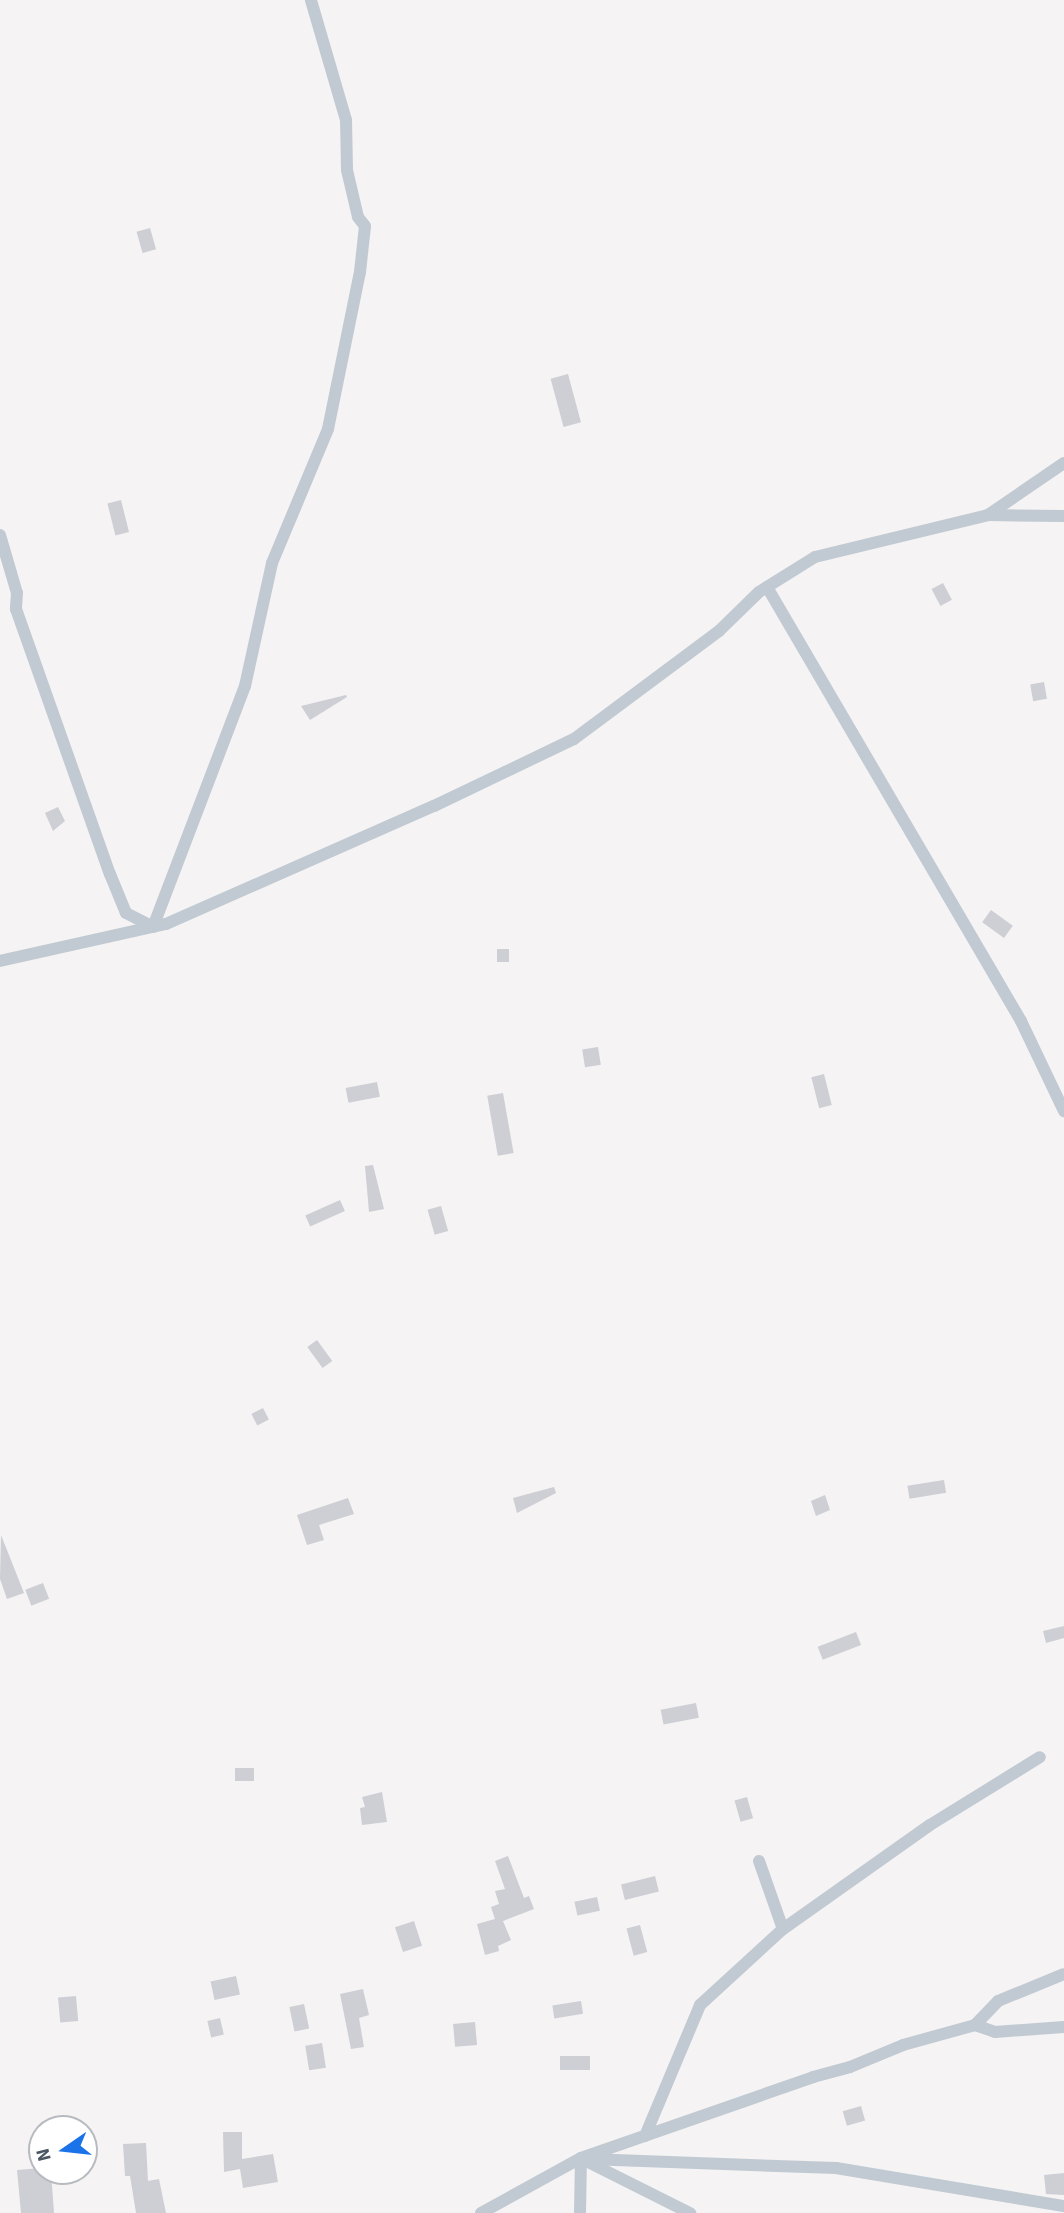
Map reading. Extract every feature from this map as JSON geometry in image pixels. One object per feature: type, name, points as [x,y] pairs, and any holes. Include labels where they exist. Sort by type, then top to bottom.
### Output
[{"type":"street","points":[[153,927],[244,686],[272,563],[328,429],[360,272],[365,226],[358,217],[346,170],[346,120],[311,0]]},
{"type":"street","points":[[988,515],[1064,463]]},
{"type":"street","points":[[0,961],[166,924],[421,811],[574,739],[719,631],[767,587],[815,557],[988,515],[1064,516]]},
{"type":"street","points":[[0,535],[17,593],[16,609],[110,874],[127,913],[153,927]]},
{"type":"street","points":[[767,587],[1021,1021],[1064,1111]]},
{"type":"street","points":[[645,2136],[699,2005],[783,1929],[930,1825],[1040,1757]]},
{"type":"street","points":[[759,1861],[783,1929]]},
{"type":"street","points":[[481,2213],[581,2158],[850,2067],[903,2045],[975,2025],[998,2001],[1064,1974]]},
{"type":"street","points":[[975,2025],[995,2032],[1064,2027]]},
{"type":"street","points":[[581,2158],[836,2168],[1064,2206]]},
{"type":"street","points":[[580,2213],[581,2158]]},
{"type":"street","points":[[581,2158],[690,2213]]},
{"type":"building","points":[[150,228],[156,249],[143,253],[137,232]]},
{"type":"building","points":[[568,374],[581,422],[564,427],[551,379]]},
{"type":"building","points":[[121,500],[129,532],[115,535],[107,503]]},
{"type":"building","points":[[943,583],[952,600],[940,606],[932,589]]},
{"type":"building","points":[[1044,682],[1047,699],[1033,701],[1030,684]]},
{"type":"building","points":[[346,695],[347,697],[310,720],[301,706]]},
{"type":"building","points":[[58,807],[65,821],[53,831],[45,813]]},
{"type":"building","points":[[991,910],[1013,926],[1004,938],[982,922]]},
{"type":"building","points":[[497,949],[509,949],[509,962],[497,962]]},
{"type":"building","points":[[598,1047],[601,1065],[585,1067],[582,1050]]},
{"type":"building","points":[[824,1074],[832,1105],[819,1108],[811,1077]]},
{"type":"building","points":[[377,1082],[380,1097],[348,1103],[346,1088]]},
{"type":"building","points":[[503,1093],[514,1153],[498,1156],[487,1096]]},
{"type":"building","points":[[373,1165],[384,1209],[369,1212],[365,1166]]},
{"type":"building","points":[[340,1200],[345,1211],[310,1226],[305,1215]]},
{"type":"building","points":[[441,1206],[448,1231],[435,1235],[428,1210]]},
{"type":"building","points":[[317,1340],[332,1361],[323,1368],[307,1347]]},
{"type":"building","points":[[263,1408],[269,1420],[257,1425],[251,1414]]},
{"type":"building","points":[[944,1480],[946,1493],[909,1499],[907,1486]]},
{"type":"building","points":[[554,1487],[556,1493],[517,1513],[513,1498]]},
{"type":"building","points":[[825,1495],[830,1510],[816,1516],[811,1501]]},
{"type":"building","points":[[348,1498],[354,1514],[319,1525],[324,1540],[307,1545],[297,1515]]},
{"type":"building","points":[[1,1535],[24,1593],[7,1599],[0,1579]]},
{"type":"building","points":[[43,1583],[49,1599],[31,1606],[25,1590]]},
{"type":"building","points":[[1064,1626],[1064,1638],[1046,1643],[1043,1631]]},
{"type":"building","points":[[856,1632],[861,1645],[823,1660],[818,1647]]},
{"type":"building","points":[[696,1703],[699,1718],[664,1725],[661,1710]]},
{"type":"building","points":[[235,1768],[254,1768],[254,1781],[235,1781]]},
{"type":"building","points":[[382,1792],[387,1822],[362,1825],[360,1808],[365,1807],[362,1797]]},
{"type":"building","points":[[747,1797],[753,1818],[741,1822],[735,1801]]},
{"type":"building","points":[[508,1856],[524,1898],[529,1896],[534,1909],[503,1921],[511,1940],[498,1946],[499,1951],[485,1955],[477,1924],[495,1919],[491,1907],[499,1904],[495,1891],[505,1889],[495,1861]]},
{"type":"building","points":[[655,1876],[659,1892],[625,1900],[621,1884]]},
{"type":"building","points":[[597,1897],[600,1911],[577,1915],[575,1902]]},
{"type":"building","points":[[414,1921],[422,1946],[403,1952],[395,1927]]},
{"type":"building","points":[[640,1925],[647,1952],[634,1956],[626,1929]]},
{"type":"building","points":[[236,1976],[240,1995],[215,2000],[211,1981]]},
{"type":"building","points":[[363,1989],[369,2015],[359,2018],[364,2047],[351,2049],[340,1994]]},
{"type":"building","points":[[76,1996],[78,2021],[60,2022],[58,1998]]},
{"type":"building","points":[[581,2001],[583,2014],[554,2018],[552,2006]]},
{"type":"building","points":[[304,2004],[309,2028],[295,2032],[289,2007]]},
{"type":"building","points":[[220,2018],[224,2035],[211,2037],[207,2021]]},
{"type":"building","points":[[475,2022],[477,2045],[455,2047],[453,2024]]},
{"type":"building","points":[[322,2043],[326,2068],[309,2070],[305,2046]]},
{"type":"building","points":[[560,2056],[590,2056],[590,2070],[560,2070]]},
{"type":"building","points":[[861,2106],[865,2120],[847,2126],[843,2111]]},
{"type":"building","points":[[223,2132],[242,2132],[242,2159],[273,2154],[278,2182],[243,2188],[240,2169],[224,2172]]},
{"type":"building","points":[[146,2143],[148,2181],[159,2179],[166,2213],[136,2213],[130,2176],[125,2176],[123,2144]]},
{"type":"building","points":[[28,2169],[28,2185],[52,2185],[54,2213],[21,2213],[17,2170]]},
{"type":"building","points":[[1064,2173],[1064,2195],[1046,2194],[1044,2175]]}]
